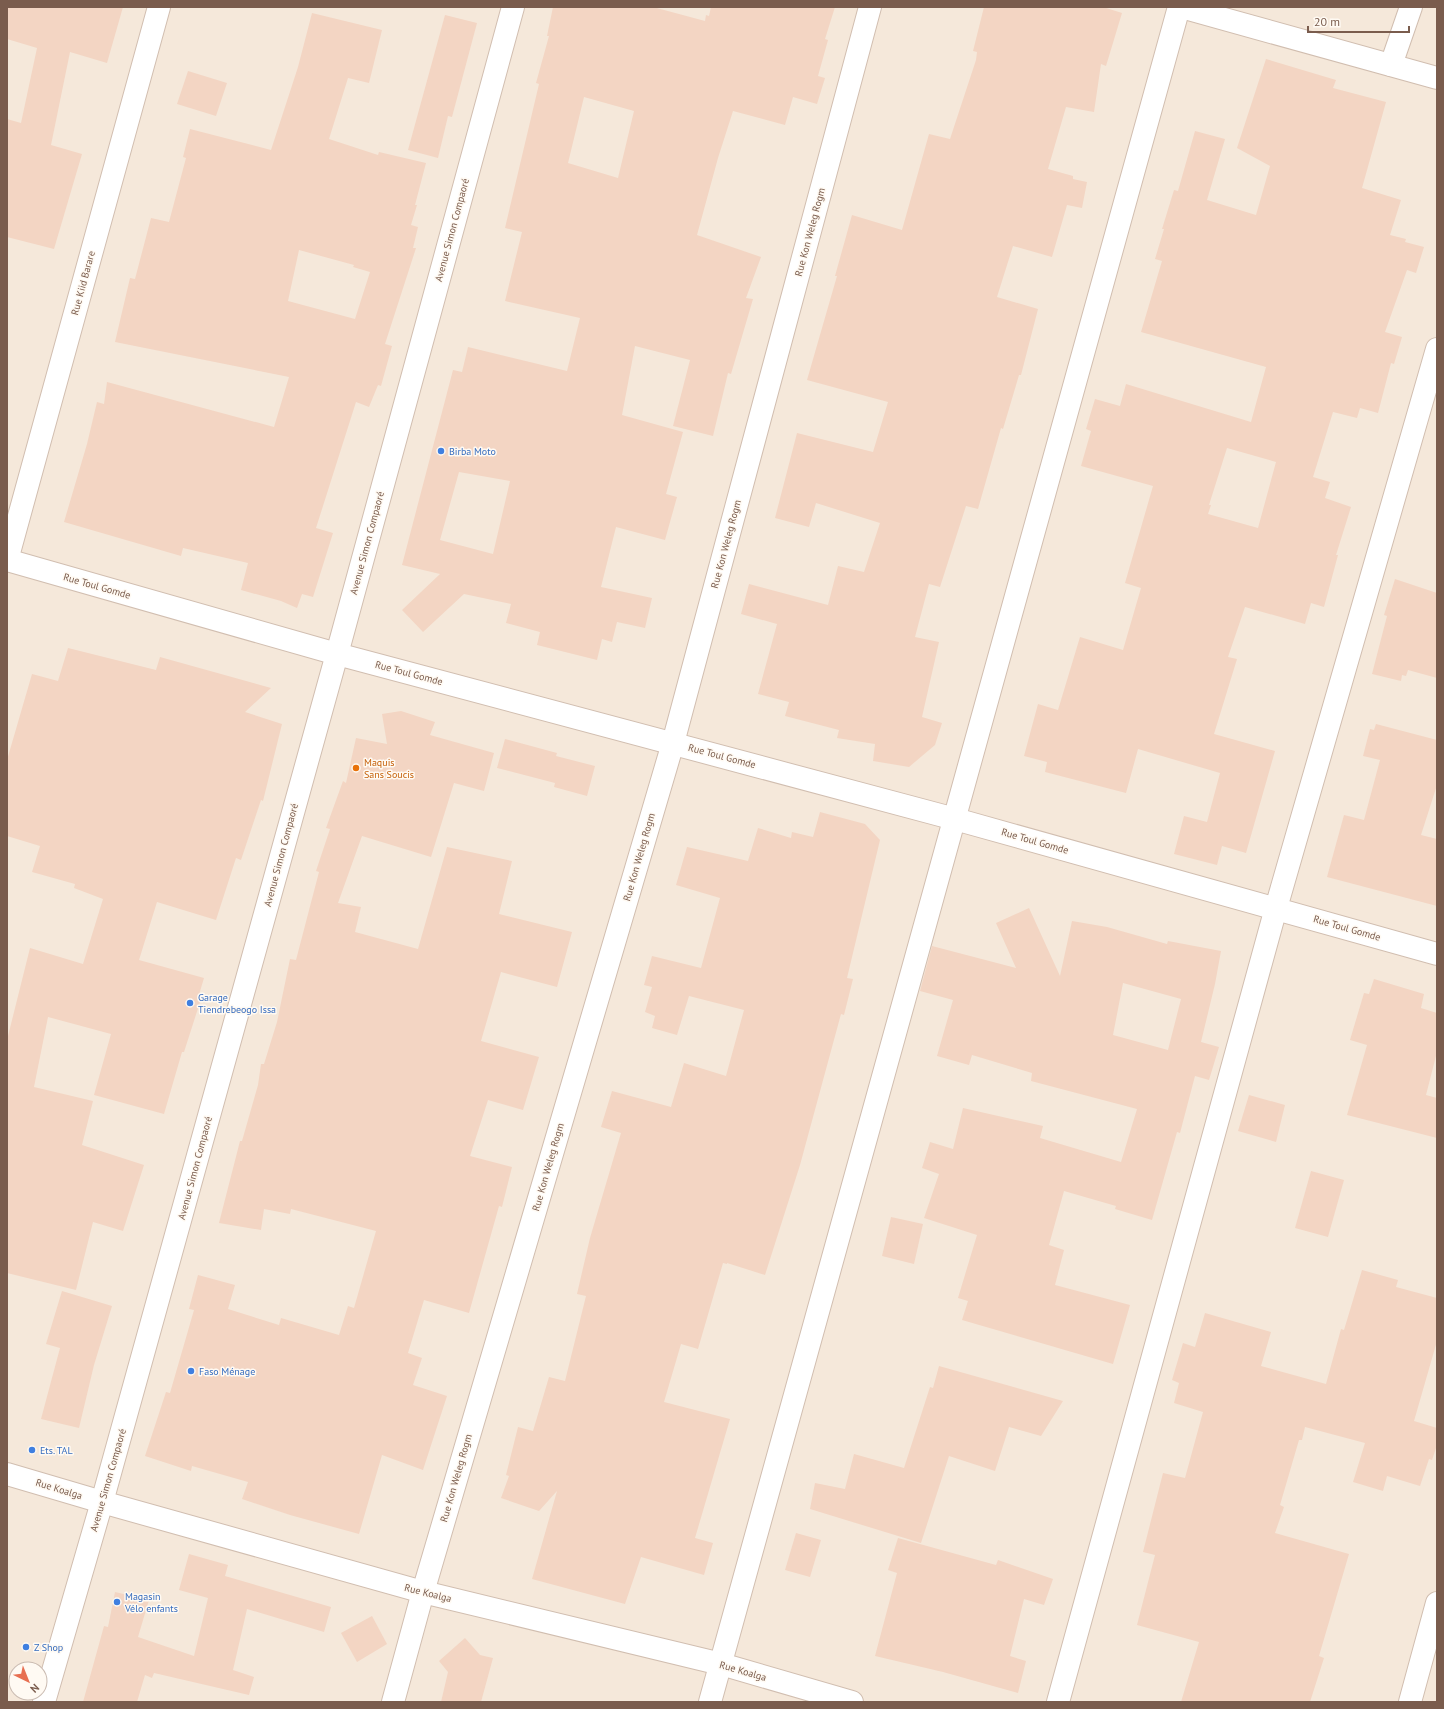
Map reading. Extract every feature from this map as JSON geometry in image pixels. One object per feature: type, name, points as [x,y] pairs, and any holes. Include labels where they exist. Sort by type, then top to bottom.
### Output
[{"type":"street","name":"Rue Kiid Barare","points":[[7,560],[159,7]]},
{"type":"street","name":"Avenue Simon Compaoré","points":[[44,1702],[102,1502],[337,654],[513,7]]},
{"type":"street","name":"Rue Kon Weleg Rogm","points":[[393,1702],[423,1592],[673,743],[870,7]]},
{"type":"street","points":[[710,1702],[1180,7],[1437,78]]},
{"type":"street","points":[[1390,65],[1411,7]]},
{"type":"street","points":[[1058,1702],[1276,908],[1437,349]]},
{"type":"street","name":"Rue Toul Gomde","points":[[7,560],[337,654],[955,819],[1437,954]]},
{"type":"street","name":"Rue Koalga","points":[[7,1474],[423,1592],[720,1664],[852,1702]]},
{"type":"street","points":[[1410,1702],[1437,1603]]},
{"type":"shaded area","points":[[7,7],[1437,7],[1437,1702],[7,1702]]},
{"type":"building","points":[[7,7],[123,7],[107,63],[70,52],[51,145],[82,154],[54,249],[7,237],[7,119],[21,123],[37,48],[7,39]]},
{"type":"building","points":[[553,7],[653,7],[705,21],[706,15],[709,16],[711,7],[835,7],[825,39],[828,40],[818,76],[825,78],[817,104],[793,97],[785,125],[733,111],[718,158],[697,235],[761,257],[746,298],[753,299],[731,374],[728,373],[713,436],[673,426],[690,360],[635,346],[622,415],[683,432],[666,494],[677,497],[665,540],[616,527],[601,587],[652,598],[645,628],[617,622],[612,642],[602,639],[597,660],[537,645],[540,632],[506,623],[511,604],[464,594],[423,632],[402,610],[440,574],[402,565],[453,370],[462,372],[468,347],[567,371],[580,318],[505,301],[522,232],[505,228],[539,84],[536,83],[549,36],[547,36]],"holes":[[[584,97],[634,111],[618,178],[568,163]],[[459,472],[510,481],[493,554],[440,540]]]},
{"type":"building","points":[[984,7],[1103,7],[1122,13],[1106,66],[1101,64],[1094,112],[1066,107],[1048,169],[1073,176],[1073,179],[1087,182],[1082,208],[1067,205],[1052,257],[1013,246],[997,297],[1038,309],[1021,375],[1019,375],[1003,429],[1001,428],[978,509],[966,506],[940,587],[929,584],[915,637],[939,642],[922,717],[942,723],[935,745],[909,767],[873,761],[875,744],[837,738],[839,730],[785,716],[789,702],[758,694],[777,624],[741,614],[749,584],[828,605],[838,566],[864,572],[880,523],[816,503],[809,527],[775,518],[797,433],[873,452],[888,402],[807,380],[837,276],[835,276],[852,215],[902,230],[929,134],[950,139],[976,60],[977,52],[973,51]]},
{"type":"building","points":[[312,13],[382,30],[369,83],[348,78],[329,139],[378,155],[379,152],[426,163],[411,225],[418,227],[413,248],[416,248],[385,344],[392,346],[381,386],[378,385],[369,407],[356,402],[316,528],[333,533],[313,597],[302,594],[297,608],[281,601],[241,590],[248,563],[183,548],[181,556],[64,522],[87,444],[97,402],[104,404],[107,382],[274,427],[289,377],[115,342],[130,278],[135,279],[151,218],[169,222],[186,158],[183,157],[190,129],[271,150],[298,67]],"holes":[[[299,250],[354,265],[353,267],[370,272],[355,319],[288,301]]]},
{"type":"building","points":[[445,15],[477,23],[452,117],[448,116],[438,158],[408,150]]},
{"type":"building","points":[[1266,59],[1336,80],[1333,88],[1386,102],[1362,188],[1401,200],[1390,235],[1406,239],[1405,242],[1424,247],[1416,273],[1407,270],[1385,332],[1402,337],[1394,364],[1391,363],[1378,413],[1360,408],[1357,418],[1333,412],[1313,477],[1330,482],[1325,498],[1351,507],[1336,555],[1338,555],[1324,607],[1311,603],[1305,624],[1245,607],[1228,657],[1237,659],[1214,734],[1275,751],[1246,853],[1222,846],[1217,865],[1174,854],[1184,816],[1207,822],[1220,773],[1138,749],[1126,793],[1045,772],[1047,762],[1024,756],[1038,704],[1058,710],[1080,637],[1123,650],[1141,588],[1125,583],[1153,486],[1081,466],[1091,431],[1086,429],[1095,399],[1120,406],[1126,384],[1251,422],[1266,367],[1141,332],[1162,261],[1155,259],[1164,229],[1162,229],[1174,190],[1178,191],[1195,131],[1225,139],[1207,200],[1256,215],[1270,166],[1237,148]],"holes":[[[1227,448],[1276,462],[1258,528],[1208,514],[1211,505],[1209,505]]]},
{"type":"building","points":[[188,71],[227,83],[216,116],[177,104]]},
{"type":"building","points":[[1395,579],[1437,593],[1437,678],[1408,670],[1406,676],[1402,675],[1401,681],[1372,674],[1387,616],[1384,615]]},
{"type":"building","points":[[68,648],[156,670],[160,657],[271,688],[245,712],[282,724],[263,801],[261,800],[241,860],[236,858],[216,920],[157,902],[139,960],[204,978],[198,998],[201,999],[184,1052],[182,1052],[164,1114],[94,1095],[111,1034],[48,1017],[34,1087],[93,1101],[82,1145],[144,1165],[123,1231],[93,1222],[76,1290],[7,1273],[7,1040],[30,948],[83,964],[103,899],[74,888],[75,884],[32,872],[40,846],[7,836],[7,760],[32,674],[58,681]]},
{"type":"building","points":[[401,711],[435,722],[430,735],[494,753],[484,791],[454,783],[431,857],[362,836],[338,903],[361,907],[355,932],[418,949],[447,847],[512,861],[499,914],[572,932],[557,987],[501,972],[481,1041],[539,1057],[523,1110],[488,1100],[470,1156],[512,1167],[502,1207],[499,1206],[469,1313],[424,1300],[408,1353],[422,1358],[413,1385],[447,1396],[423,1470],[382,1455],[359,1534],[290,1515],[242,1499],[248,1482],[192,1466],[191,1471],[145,1456],[166,1392],[170,1393],[194,1310],[189,1309],[198,1275],[235,1285],[228,1309],[279,1325],[281,1318],[339,1335],[348,1306],[354,1308],[376,1231],[291,1209],[290,1214],[264,1209],[261,1230],[219,1223],[240,1141],[242,1141],[258,1085],[261,1064],[264,1064],[277,1022],[290,959],[296,960],[319,872],[316,871],[330,829],[326,828],[343,781],[346,783],[356,738],[387,744],[382,714]]},
{"type":"building","points":[[1376,724],[1437,740],[1437,785],[1421,835],[1437,839],[1437,906],[1327,877],[1344,815],[1364,820],[1380,760],[1363,756],[1370,729],[1374,730]]},
{"type":"building","points":[[505,739],[557,753],[556,756],[595,766],[587,796],[554,787],[555,783],[497,768]]},
{"type":"building","points":[[820,812],[865,824],[880,840],[847,978],[853,979],[844,1015],[841,1014],[800,1165],[765,1275],[723,1263],[698,1349],[681,1344],[664,1402],[730,1419],[695,1538],[713,1543],[704,1575],[641,1557],[625,1604],[532,1579],[557,1491],[539,1511],[501,1498],[509,1476],[506,1475],[518,1427],[533,1431],[549,1377],[565,1381],[586,1296],[577,1294],[590,1238],[621,1133],[601,1127],[612,1091],[671,1107],[684,1063],[726,1076],[744,1010],[689,996],[677,1035],[652,1028],[655,1016],[645,1012],[652,987],[644,985],[652,956],[701,968],[720,898],[676,885],[687,847],[748,861],[758,828],[791,838],[792,832],[813,837]]},
{"type":"building","points":[[1029,908],[1060,976],[1072,921],[1107,927],[1167,944],[1168,941],[1221,951],[1215,984],[1201,1042],[1219,1047],[1209,1080],[1195,1076],[1180,1133],[1177,1132],[1152,1220],[1115,1209],[1116,1206],[1064,1191],[1049,1245],[1064,1250],[1055,1285],[1130,1305],[1113,1364],[962,1320],[968,1301],[958,1298],[977,1235],[924,1218],[939,1174],[922,1168],[930,1142],[953,1149],[963,1108],[1043,1126],[1040,1138],[1121,1162],[1137,1109],[1031,1081],[1032,1073],[972,1055],[969,1065],[937,1056],[953,1000],[920,991],[932,946],[1016,968],[996,923]],"holes":[[[1123,983],[1181,999],[1168,1050],[1113,1035]]]},
{"type":"building","points":[[1374,979],[1424,994],[1421,1008],[1437,1013],[1437,1052],[1426,1095],[1437,1098],[1437,1138],[1347,1115],[1367,1045],[1350,1040],[1364,993],[1369,994]]},
{"type":"building","points":[[1249,1095],[1285,1105],[1276,1142],[1238,1131]]},
{"type":"building","points":[[1311,1171],[1344,1180],[1328,1237],[1295,1228]]},
{"type":"building","points":[[891,1217],[923,1224],[914,1264],[882,1256]]},
{"type":"building","points":[[1362,1270],[1398,1280],[1396,1287],[1437,1298],[1437,1341],[1414,1421],[1437,1428],[1437,1445],[1432,1460],[1429,1459],[1420,1486],[1387,1476],[1383,1491],[1353,1482],[1365,1443],[1305,1427],[1302,1440],[1299,1440],[1280,1505],[1284,1507],[1275,1533],[1349,1554],[1319,1656],[1324,1658],[1310,1702],[1181,1702],[1199,1642],[1137,1625],[1155,1555],[1143,1552],[1163,1473],[1185,1478],[1203,1412],[1174,1403],[1179,1383],[1172,1380],[1183,1343],[1195,1347],[1205,1313],[1271,1332],[1261,1366],[1326,1384],[1341,1329],[1344,1330]]},
{"type":"building","points":[[62,1291],[112,1306],[94,1365],[79,1428],[41,1419],[60,1348],[46,1344]]},
{"type":"building","points":[[939,1366],[1063,1401],[1041,1436],[1009,1427],[995,1471],[949,1456],[921,1543],[810,1509],[815,1483],[845,1489],[854,1454],[904,1468],[930,1387],[933,1388]]},
{"type":"building","points":[[796,1533],[821,1540],[810,1577],[785,1570]]},
{"type":"building","points":[[898,1538],[996,1565],[998,1560],[1053,1579],[1044,1605],[1024,1599],[1010,1656],[1026,1661],[1018,1693],[943,1672],[875,1656],[897,1573],[888,1570]]},
{"type":"building","points":[[189,1554],[228,1565],[225,1576],[331,1607],[324,1632],[247,1609],[233,1670],[254,1677],[249,1695],[154,1673],[152,1678],[145,1675],[137,1702],[83,1702],[104,1626],[108,1627],[115,1592],[149,1600],[138,1637],[194,1656],[208,1598],[179,1590]]},
{"type":"building","points":[[372,1616],[387,1644],[357,1662],[341,1633]]},
{"type":"building","points":[[465,1638],[480,1655],[493,1658],[481,1702],[441,1702],[448,1672],[439,1661]]},
{"type":"place","name":"Birba Moto","points":[[441,451]]},
{"type":"place","name":"Maquis Sans Soucis","points":[[356,768]]},
{"type":"place","name":"Garage Tiendrebeogo Issa","points":[[190,1003]]},
{"type":"place","name":"Faso Ménage","points":[[191,1371]]},
{"type":"place","name":"Ets. TAL","points":[[32,1450]]},
{"type":"place","name":"Magasin Vélo enfants","points":[[117,1602]]},
{"type":"place","name":"Z Shop","points":[[26,1647]]}]
